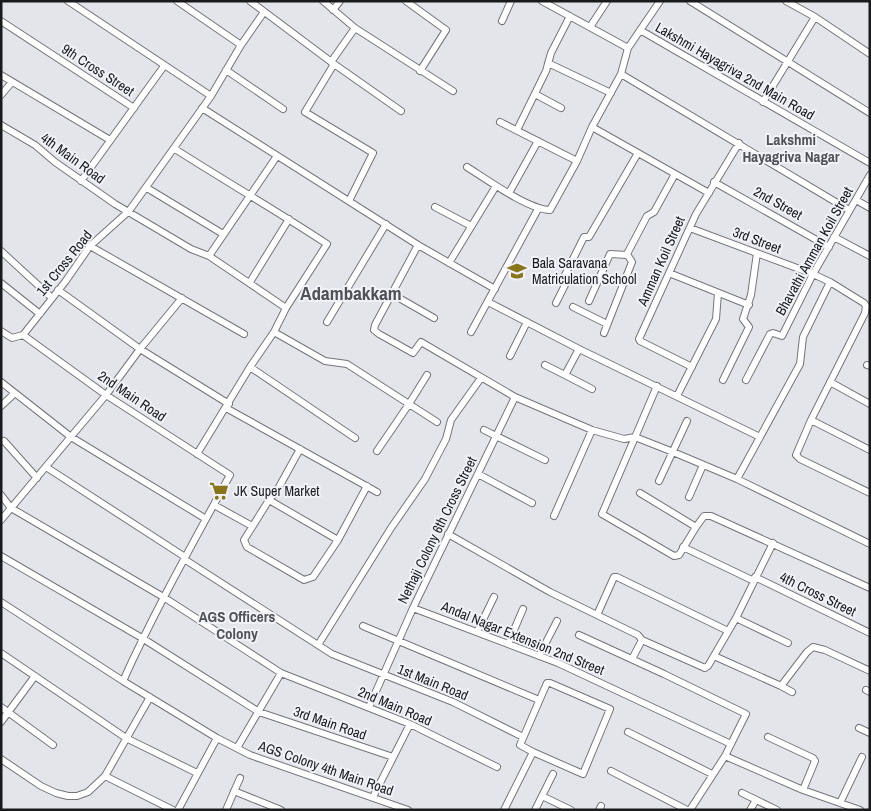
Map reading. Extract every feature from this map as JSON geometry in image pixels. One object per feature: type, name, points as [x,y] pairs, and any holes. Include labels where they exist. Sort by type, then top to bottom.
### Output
[{"type":"street","points":[[68,1],[210,96]]},
{"type":"street","points":[[177,1],[185,4],[241,45]]},
{"type":"street","points":[[250,1],[332,63],[401,111]]},
{"type":"street","points":[[323,1],[355,28],[453,91]]},
{"type":"street","points":[[333,10],[340,1]]},
{"type":"street","points":[[406,1],[446,30],[420,71]]},
{"type":"street","points":[[502,21],[511,1]]},
{"type":"street","points":[[542,1],[628,48]]},
{"type":"street","points":[[590,27],[607,1]]},
{"type":"street","points":[[467,167],[496,186],[538,209],[550,210],[621,74],[628,48],[660,1]]},
{"type":"street","points":[[690,1],[870,113]]},
{"type":"street","points":[[786,1],[815,17],[870,54]]},
{"type":"street","name":"1st Cross Road","points":[[23,335],[90,246],[129,211],[202,108],[264,12]]},
{"type":"street","points":[[516,130],[546,71],[551,53],[570,16]]},
{"type":"street","points":[[763,102],[815,17]]},
{"type":"street","name":"9th Cross Street","points":[[1,20],[134,108]]},
{"type":"street","points":[[349,201],[373,153],[305,112],[332,63],[355,28]]},
{"type":"street","name":"Lakshmi Hayagriva 2nd Main Road","points":[[640,30],[870,163]]},
{"type":"street","points":[[548,63],[610,93]]},
{"type":"street","points":[[81,181],[164,66]]},
{"type":"street","points":[[226,70],[283,109]]},
{"type":"street","points":[[621,74],[849,210]]},
{"type":"street","points":[[1,75],[110,140]]},
{"type":"street","points":[[1,95],[12,82]]},
{"type":"street","points":[[535,94],[561,108]]},
{"type":"street","points":[[202,108],[418,246],[495,289]]},
{"type":"street","points":[[500,122],[577,161]]},
{"type":"street","name":"4th Main Road","points":[[1,125],[35,145],[114,204],[129,211],[191,249],[209,256],[286,308]]},
{"type":"street","points":[[592,127],[709,193]]},
{"type":"street","points":[[509,193],[538,141]]},
{"type":"street","name":"Amman Koil Street","points":[[692,366],[639,340],[690,228],[714,182],[739,143]]},
{"type":"street","points":[[174,149],[327,244],[197,454]]},
{"type":"street","points":[[556,303],[567,281],[564,277],[584,237],[589,237],[638,153]]},
{"type":"street","points":[[209,256],[277,156]]},
{"type":"street","points":[[627,255],[647,216],[654,212],[675,174]]},
{"type":"street","name":"Bhavathi Amman Koil Street","points":[[746,380],[770,334],[782,336],[813,274],[870,175]]},
{"type":"street","name":"2nd Street","points":[[714,182],[829,247]]},
{"type":"street","points":[[449,263],[496,186]]},
{"type":"street","points":[[146,188],[223,234]]},
{"type":"street","points":[[856,200],[870,208]]},
{"type":"street","points":[[435,207],[471,226]]},
{"type":"street","points":[[471,332],[538,209]]},
{"type":"street","points":[[250,282],[289,219]]},
{"type":"street","points":[[327,322],[386,224]]},
{"type":"street","name":"3rd Street","points":[[690,228],[813,274],[830,282],[866,306],[865,313],[830,382]]},
{"type":"street","points":[[834,237],[870,256]]},
{"type":"street","points":[[90,246],[244,334]]},
{"type":"street","points":[[418,246],[374,330],[413,353],[421,342],[515,397],[592,430],[624,439],[635,438],[672,452],[737,479],[870,544]]},
{"type":"street","points":[[1,251],[51,298]]},
{"type":"street","points":[[723,380],[749,327],[743,318],[749,304],[757,253]]},
{"type":"street","points":[[589,301],[610,254],[627,255]]},
{"type":"street","points":[[604,332],[632,262],[627,255]]},
{"type":"street","points":[[669,273],[749,304]]},
{"type":"street","points":[[1,282],[40,314]]},
{"type":"street","points":[[737,479],[800,364],[804,337],[830,282]]},
{"type":"street","points":[[58,290],[140,349],[228,406],[377,492]]},
{"type":"street","points":[[677,396],[716,319],[718,293]]},
{"type":"street","points":[[392,294],[434,318]]},
{"type":"street","points":[[1,520],[106,395],[140,349],[182,298]]},
{"type":"street","points":[[488,302],[579,349],[760,437]]},
{"type":"street","points":[[572,307],[607,324]]},
{"type":"street","points":[[510,356],[528,322]]},
{"type":"street","points":[[1,331],[12,338],[23,335]]},
{"type":"street","points":[[274,332],[325,361],[347,364],[437,422]]},
{"type":"street","name":"2nd Main Road","points":[[23,335],[106,395],[230,475],[214,505]]},
{"type":"street","points":[[564,375],[579,349]]},
{"type":"street","points":[[545,365],[592,389]]},
{"type":"street","points":[[250,367],[355,438]]},
{"type":"street","points":[[377,451],[427,375]]},
{"type":"street","points":[[318,645],[391,528],[426,479],[446,440],[451,427],[451,420],[481,378]]},
{"type":"street","points":[[1,382],[71,437],[206,519]]},
{"type":"street","points":[[870,404],[830,382],[796,452],[797,457],[870,492]]},
{"type":"street","points":[[656,386],[602,514],[669,554],[679,555],[704,516],[711,516],[773,542],[870,588]]},
{"type":"street","points":[[1,406],[15,393]]},
{"type":"street","name":"Nethaji Colony 6th Cross Street","points":[[369,707],[413,608],[515,397]]},
{"type":"street","points":[[810,420],[870,450]]},
{"type":"street","points":[[659,481],[687,421]]},
{"type":"street","points":[[484,430],[545,460]]},
{"type":"street","points":[[554,516],[592,430]]},
{"type":"street","points":[[4,441],[37,478]]},
{"type":"street","points":[[300,449],[279,486],[244,540],[247,547],[304,580],[313,577],[338,540],[367,486]]},
{"type":"street","points":[[690,496],[702,465]]},
{"type":"street","name":"1st Main Road","points":[[46,467],[332,654],[453,702],[523,737]]},
{"type":"street","points":[[478,474],[532,503]]},
{"type":"street","points":[[640,493],[696,527]]},
{"type":"street","points":[[1,495],[11,508]]},
{"type":"street","points":[[269,500],[338,540]]},
{"type":"street","points":[[123,681],[142,638],[214,505],[252,526]]},
{"type":"street","name":"2nd Main Road","points":[[11,508],[165,598],[281,673],[410,724],[496,768]]},
{"type":"street","points":[[448,534],[550,592],[638,636],[642,640],[703,668],[708,666],[736,618],[773,542]]},
{"type":"street","name":"4th Cross Street","points":[[683,547],[870,633]]},
{"type":"street","name":"3rd Main Road","points":[[1,556],[142,638],[260,712],[393,757]]},
{"type":"street","points":[[597,615],[614,577],[617,577],[728,630]]},
{"type":"street","points":[[477,632],[494,597]]},
{"type":"street","name":"AGS Colony 4th Main Road","points":[[1,602],[123,681],[217,738],[250,755],[408,810]]},
{"type":"street","name":"Andal Nagar Extension 2nd Street","points":[[413,608],[539,656],[731,744]]},
{"type":"street","points":[[508,644],[524,609]]},
{"type":"street","points":[[736,618],[788,643]]},
{"type":"street","points":[[539,656],[557,621]]},
{"type":"street","points":[[364,626],[536,699]]},
{"type":"street","points":[[579,635],[746,713],[724,756],[689,810],[611,771]]},
{"type":"street","points":[[632,659],[642,640]]},
{"type":"street","points":[[781,686],[813,646],[870,671]]},
{"type":"street","points":[[1,654],[126,738],[197,773]]},
{"type":"street","points":[[714,656],[792,692]]},
{"type":"street","points":[[237,748],[260,712],[281,673]]},
{"type":"street","points":[[1,722],[35,676]]},
{"type":"street","points":[[547,683],[610,710],[583,774],[520,745],[523,737],[536,699],[547,683]]},
{"type":"street","points":[[1,759],[41,786],[56,793],[77,796],[88,792],[105,776],[150,697]]},
{"type":"street","points":[[1,707],[53,745]]},
{"type":"street","points":[[373,797],[410,724]]},
{"type":"street","points":[[859,728],[870,733]]},
{"type":"street","points":[[628,732],[712,774]]},
{"type":"street","points":[[768,737],[816,761],[803,790]]},
{"type":"street","points":[[178,810],[217,738]]},
{"type":"street","points":[[504,810],[533,752]]},
{"type":"street","points":[[724,756],[803,790],[860,810]]},
{"type":"street","points":[[840,803],[862,757]]},
{"type":"street","points":[[535,810],[553,774]]},
{"type":"street","points":[[105,776],[173,810]]},
{"type":"street","points":[[226,810],[240,778]]},
{"type":"street","points":[[234,791],[281,810]]},
{"type":"street","points":[[742,793],[777,810]]},
{"type":"street","points":[[542,796],[571,810]]},
{"type":"street","points":[[750,810],[756,800]]},
{"type":"place","name":"Bala Saravana Matriculation School","points":[[517,271]]},
{"type":"place","name":"JK Super Market","points":[[219,491]]},
{"type":"district","name":"Lakshmi Hayagriva Nagar","points":[[791,148]]},
{"type":"district","name":"Adambakkam","points":[[351,293]]},
{"type":"district","name":"AGS Officers Colony","points":[[237,624]]}]
